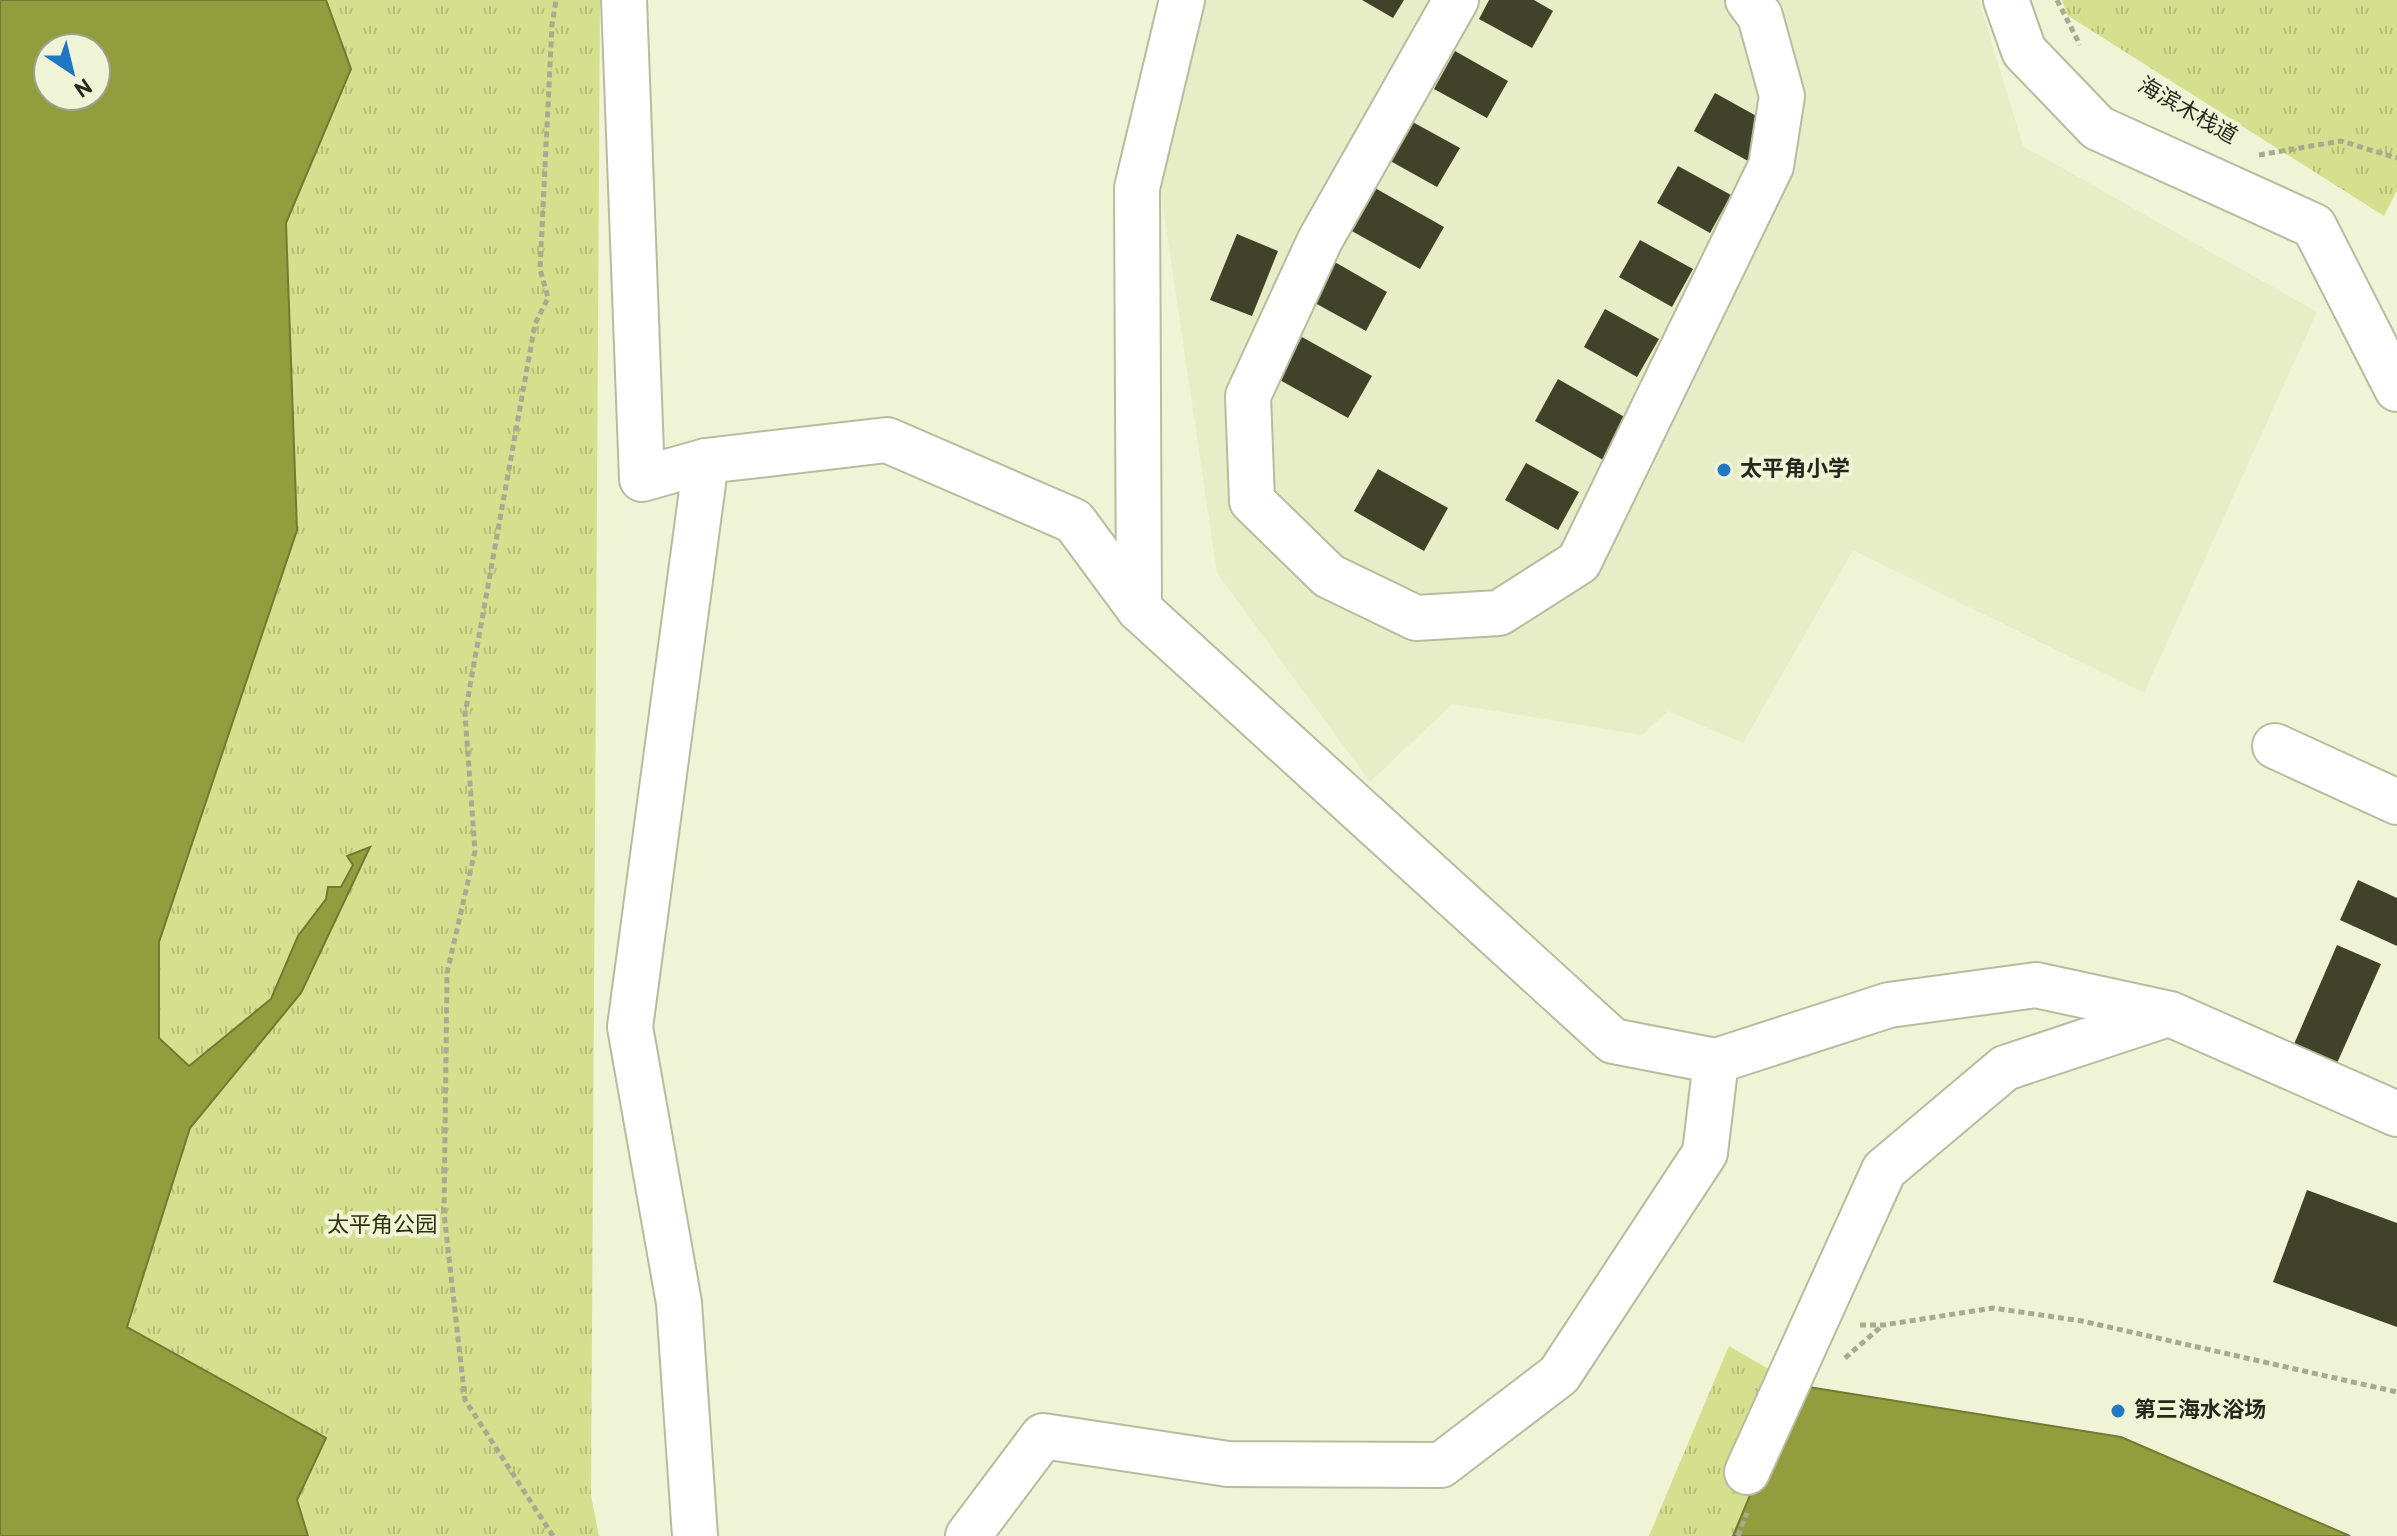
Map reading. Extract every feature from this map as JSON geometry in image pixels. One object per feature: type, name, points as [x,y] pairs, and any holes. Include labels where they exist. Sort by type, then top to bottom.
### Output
[{"type":"street","points":[[624,0],[642,479],[706,461],[887,440],[1074,521],[1139,609],[1613,1041],[1716,1061],[1889,1005],[2036,985],[2170,1014],[2397,1114]]},
{"type":"street","points":[[1139,609],[1137,188],[1182,0]]},
{"type":"street","points":[[1456,0],[1320,240],[1248,396],[1252,501],[1329,576],[1416,618],[1499,613],[1579,562],[1771,166],[1782,96],[1760,16],[1748,0]]},
{"type":"street","points":[[2006,0],[2024,51],[2098,128],[2314,226],[2397,389]]},
{"type":"street","points":[[695,1536],[679,1303],[630,1027],[706,461]]},
{"type":"street","points":[[2275,746],[2397,802]]},
{"type":"street","points":[[1747,1472],[1884,1170],[2005,1068],[2170,1014]]},
{"type":"street","points":[[968,1536],[1043,1436],[1228,1464],[1441,1465],[1559,1375],[1705,1153],[1716,1061]]},
{"type":"path","points":[[553,1536],[465,1400],[444,1213],[447,973],[475,851],[465,714],[535,324],[548,298],[540,269],[552,25],[556,0]]},
{"type":"path","points":[[2057,0],[2083,51]]},
{"type":"path","name":"海滨木栈道","points":[[2249,157],[2341,141],[2397,158]]},
{"type":"path","points":[[1884,1325],[1993,1308],[2082,1321],[2397,1392]]},
{"type":"shaded area","points":[[0,0],[326,0],[351,69],[286,223],[297,530],[159,942],[159,1038],[189,1066],[271,999],[298,936],[326,899],[328,887],[341,887],[353,865],[347,856],[370,847],[301,993],[190,1128],[127,1327],[326,1438],[297,1500],[308,1536],[0,1536]]},
{"type":"shaded area","name":"太平角小学","points":[[1199,0],[1979,0],[2023,146],[2317,312],[2144,693],[1853,550],[1743,743],[1668,711],[1642,735],[1452,704],[1370,782],[1217,573],[1158,173]]},
{"type":"shaded area","points":[[1796,1385],[2121,1437],[2350,1536],[1733,1536]]},
{"type":"green space","name":"太平角公园","points":[[326,0],[600,0],[591,1496],[599,1536],[308,1536],[297,1500],[127,1327],[190,1128],[301,993],[370,848],[347,856],[354,865],[341,887],[326,899],[298,936],[272,999],[189,1066],[158,1038],[159,942],[297,530],[286,223],[351,69]]},
{"type":"green space","points":[[2062,0],[2397,0],[2397,190],[2384,216],[2067,15]]},
{"type":"green space","points":[[1729,1346],[1796,1385],[1733,1536],[1649,1536]]},
{"type":"building","points":[[1362,0],[1404,0],[1393,18]]},
{"type":"building","points":[[1489,0],[1534,0],[1553,11],[1532,48],[1479,19]]},
{"type":"building","points":[[1455,51],[1508,81],[1487,118],[1434,89]]},
{"type":"building","points":[[1715,93],[1769,123],[1748,161],[1694,131]]},
{"type":"building","points":[[1398,114],[1460,148],[1437,187],[1376,153]]},
{"type":"building","points":[[1678,166],[1731,195],[1710,233],[1657,203]]},
{"type":"building","points":[[1375,188],[1444,227],[1420,269],[1350,230]]},
{"type":"building","points":[[1237,234],[1278,251],[1252,316],[1210,300]]},
{"type":"building","points":[[1640,240],[1693,269],[1672,307],[1619,277]]},
{"type":"building","points":[[1326,257],[1387,292],[1366,331],[1304,297]]},
{"type":"building","points":[[1605,309],[1659,339],[1637,377],[1584,347]]},
{"type":"building","points":[[1302,337],[1372,376],[1348,418],[1278,379]]},
{"type":"building","points":[[1558,379],[1628,419],[1605,461],[1535,421]]},
{"type":"building","points":[[1526,463],[1579,492],[1558,530],[1505,500]]},
{"type":"building","points":[[1378,469],[1448,508],[1424,551],[1354,511]]},
{"type":"building","points":[[2358,880],[2397,898],[2397,946],[2340,920]]},
{"type":"building","points":[[2337,945],[2381,964],[2334,1070],[2291,1051]]},
{"type":"building","points":[[2307,1190],[2397,1223],[2397,1327],[2273,1282]]},
{"type":"place","name":"太平角小学","points":[[1724,470]]},
{"type":"place","name":"第三海水浴场","points":[[2118,1411]]}]
